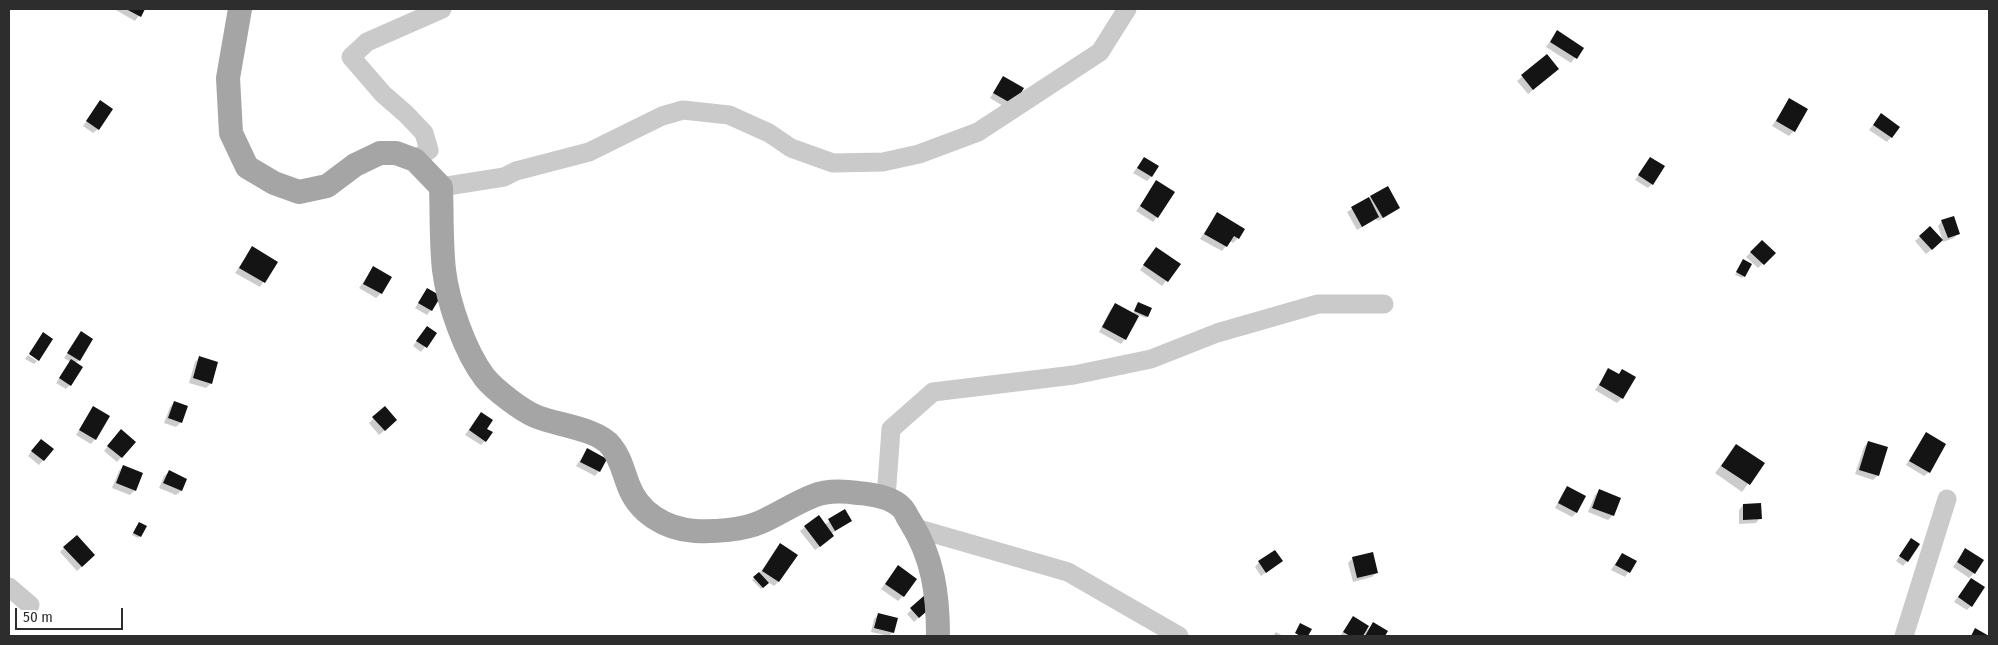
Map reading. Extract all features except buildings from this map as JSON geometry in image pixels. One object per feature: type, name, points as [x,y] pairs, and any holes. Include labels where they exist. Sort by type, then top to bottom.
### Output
[{"type":"main road","points":[[240,9],[228,78],[231,133],[247,167],[274,183],[299,192],[327,186],[356,165],[380,153],[396,153],[415,160],[441,187],[444,271],[454,314],[471,353],[485,378],[499,392],[534,416],[570,425],[611,445],[622,465],[628,487],[638,504],[652,517],[674,527],[695,531],[733,529],[759,523],[815,495],[841,491],[866,493],[886,498],[901,506],[915,528],[930,564],[938,604],[938,636]]},
{"type":"street","points":[[415,160],[429,150],[424,133],[383,94],[351,57],[368,42],[442,9]]},
{"type":"street","points":[[441,187],[504,177],[516,170],[589,152],[662,116],[683,110],[730,116],[769,133],[792,148],[832,162],[883,162],[919,154],[978,132],[1100,52],[1127,9]]},
{"type":"street","points":[[886,498],[891,429],[933,392],[1074,374],[1151,359],[1218,333],[1318,304],[1384,304]]},
{"type":"street","points":[[1904,636],[1947,500]]},
{"type":"street","points":[[915,528],[1068,572],[1179,636]]},
{"type":"street","points":[[9,587],[30,605]]}]
